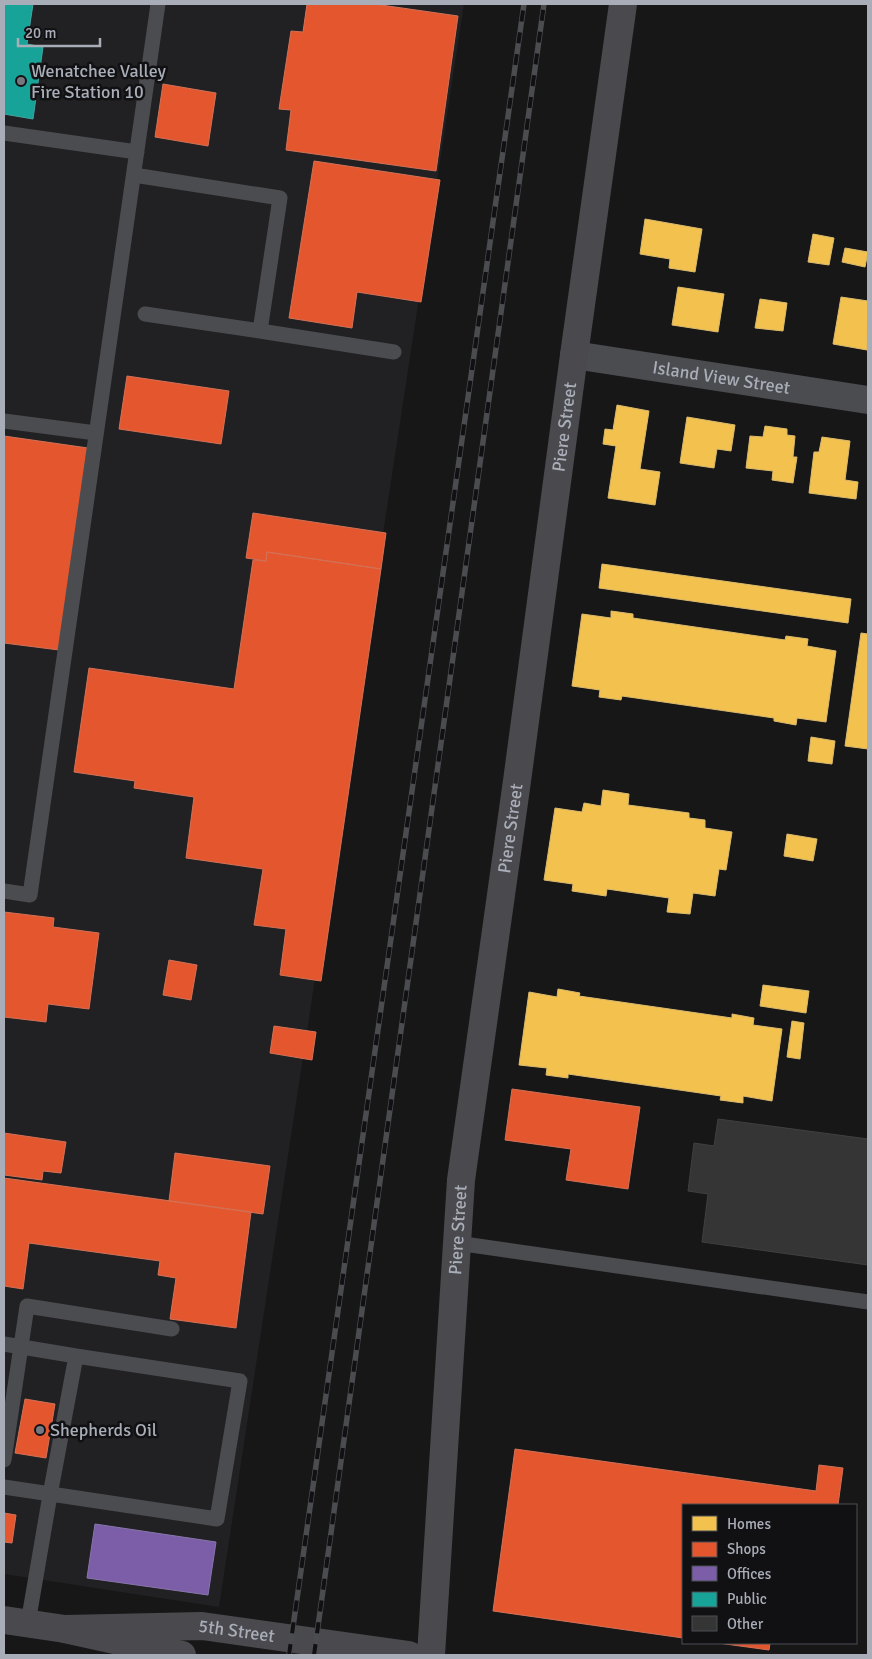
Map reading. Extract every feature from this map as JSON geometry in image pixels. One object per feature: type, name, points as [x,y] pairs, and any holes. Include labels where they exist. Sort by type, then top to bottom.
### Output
[{"type":"street","name":"Piere Street","points":[[431,1655],[460,1180],[623,4]]},
{"type":"street","name":"Island View Street","points":[[574,355],[868,400]]},
{"type":"street","name":"5th Street","points":[[16,1621],[65,1629],[182,1655]]},
{"type":"street","name":"5th Street","points":[[65,1629],[202,1626],[409,1655]]},
{"type":"lane","points":[[4,891],[30,895],[158,4]]},
{"type":"lane","points":[[4,133],[137,152]]},
{"type":"lane","points":[[134,174],[280,198],[260,331]]},
{"type":"lane","points":[[145,314],[394,352]]},
{"type":"lane","points":[[4,422],[96,433]]},
{"type":"lane","points":[[457,1243],[868,1302]]},
{"type":"lane","points":[[4,1460],[27,1306],[172,1329]]},
{"type":"lane","points":[[4,1344],[240,1381],[217,1519],[4,1487]]},
{"type":"lane","points":[[16,1621],[50,1495],[76,1356]]},
{"type":"shaded area","points":[[4,4],[464,4],[219,1607],[4,1574]]},
{"type":"building: Homes","points":[[645,219],[702,229],[695,272],[669,268],[670,259],[640,254]]},
{"type":"building: Homes","points":[[813,234],[834,238],[829,265],[808,262]]},
{"type":"building: Homes","points":[[845,248],[868,252],[865,267],[842,262]]},
{"type":"building: Homes","points":[[678,287],[724,294],[718,332],[672,325]]},
{"type":"building: Homes","points":[[841,297],[868,301],[867,350],[833,344]]},
{"type":"building: Homes","points":[[760,299],[787,303],[783,331],[755,328]]},
{"type":"building: Homes","points":[[617,405],[649,411],[640,469],[660,472],[655,505],[608,498],[616,446],[603,444],[605,429],[613,430]]},
{"type":"building: Homes","points":[[687,417],[735,425],[731,451],[717,449],[714,468],[680,463]]},
{"type":"building: Homes","points":[[765,426],[787,429],[787,435],[795,436],[793,457],[797,457],[793,483],[772,480],[773,471],[746,468],[750,436],[763,437]]},
{"type":"building: Homes","points":[[822,437],[850,441],[845,480],[858,482],[856,499],[809,493],[814,452],[819,452]]},
{"type":"building: Homes","points":[[602,564],[851,599],[848,623],[599,588]]},
{"type":"building: Homes","points":[[611,611],[633,614],[633,618],[785,640],[786,636],[808,639],[807,646],[836,651],[826,722],[797,718],[796,725],[774,721],[774,718],[622,696],[621,700],[599,697],[600,690],[572,686],[582,614],[611,618]]},
{"type":"building: Homes","points":[[861,633],[868,634],[868,749],[845,746]]},
{"type":"building: Homes","points":[[811,737],[835,741],[832,764],[808,761]]},
{"type":"building: Homes","points":[[603,790],[629,794],[628,805],[689,813],[689,818],[705,820],[705,828],[732,832],[726,870],[719,869],[715,896],[693,893],[690,914],[667,912],[669,898],[607,889],[606,896],[572,891],[573,884],[544,880],[555,808],[582,812],[584,803],[601,806]]},
{"type":"building: Homes","points":[[787,834],[817,839],[813,861],[784,856]]},
{"type":"building: Homes","points":[[763,985],[809,991],[806,1013],[760,1006]]},
{"type":"building: Homes","points":[[558,989],[580,993],[579,996],[732,1018],[732,1014],[754,1018],[753,1025],[782,1029],[772,1101],[743,1096],[743,1103],[720,1100],[721,1096],[568,1074],[568,1078],[546,1075],[547,1068],[519,1065],[529,992],[557,997]]},
{"type":"building: Homes","points":[[792,1021],[804,1023],[800,1059],[787,1057]]},
{"type":"building: Shops","points":[[307,4],[374,4],[458,16],[436,171],[286,150],[291,110],[279,109],[291,31],[303,32]]},
{"type":"building: Shops","points":[[163,84],[216,93],[208,146],[155,137]]},
{"type":"building: Shops","points":[[314,161],[440,180],[421,302],[357,292],[352,328],[289,318]]},
{"type":"building: Shops","points":[[127,376],[229,391],[221,444],[119,429]]},
{"type":"building: Shops","points":[[4,436],[88,448],[59,650],[4,643]]},
{"type":"building: Shops","points":[[253,513],[386,533],[381,569],[267,552],[266,561],[246,558]]},
{"type":"building: Shops","points":[[267,552],[381,569],[321,981],[280,975],[286,929],[254,925],[263,869],[186,858],[194,797],[134,788],[135,781],[74,772],[89,668],[234,689],[253,560],[266,561]]},
{"type":"building: Shops","points":[[4,912],[54,918],[53,927],[99,933],[89,1009],[48,1004],[46,1022],[4,1017]]},
{"type":"building: Shops","points":[[169,960],[197,965],[191,1000],[163,995]]},
{"type":"building: Shops","points":[[274,1026],[316,1032],[312,1060],[270,1053]]},
{"type":"building: Shops","points":[[512,1089],[640,1107],[628,1189],[566,1180],[571,1149],[505,1140]]},
{"type":"building: Shops","points":[[4,1133],[66,1142],[61,1173],[43,1171],[42,1180],[4,1175]]},
{"type":"building: Shops","points":[[175,1153],[270,1166],[263,1214],[169,1201]]},
{"type":"building: Shops","points":[[4,1178],[251,1212],[236,1328],[170,1319],[176,1278],[158,1275],[160,1261],[29,1243],[23,1289],[4,1286]]},
{"type":"building: Shops","points":[[25,1399],[55,1404],[46,1458],[15,1453]]},
{"type":"building: Shops","points":[[515,1449],[816,1491],[819,1465],[843,1468],[838,1504],[682,1504],[682,1638],[493,1611]]},
{"type":"building: Shops","points":[[4,1513],[16,1515],[12,1543],[4,1542]]},
{"type":"building: Shops","points":[[725,1644],[770,1644],[769,1650]]},
{"type":"building: Offices","points":[[95,1524],[216,1542],[208,1595],[87,1578]]},
{"type":"building: Public","name":"Wenatchee Valley Fire Station 10","points":[[4,4],[33,4],[27,44],[43,47],[33,119],[4,114]]},
{"type":"building: Other","points":[[718,1119],[868,1139],[868,1265],[702,1242],[708,1194],[688,1191],[694,1143],[714,1146]]},
{"type":"railway","points":[[289,1655],[524,4]]},
{"type":"railway","points":[[314,1655],[544,4]]},
{"type":"place","name":"Wenatchee Valley Fire Station 10","points":[[21,81]]},
{"type":"place","name":"Shepherds Oil","points":[[40,1430]]}]
